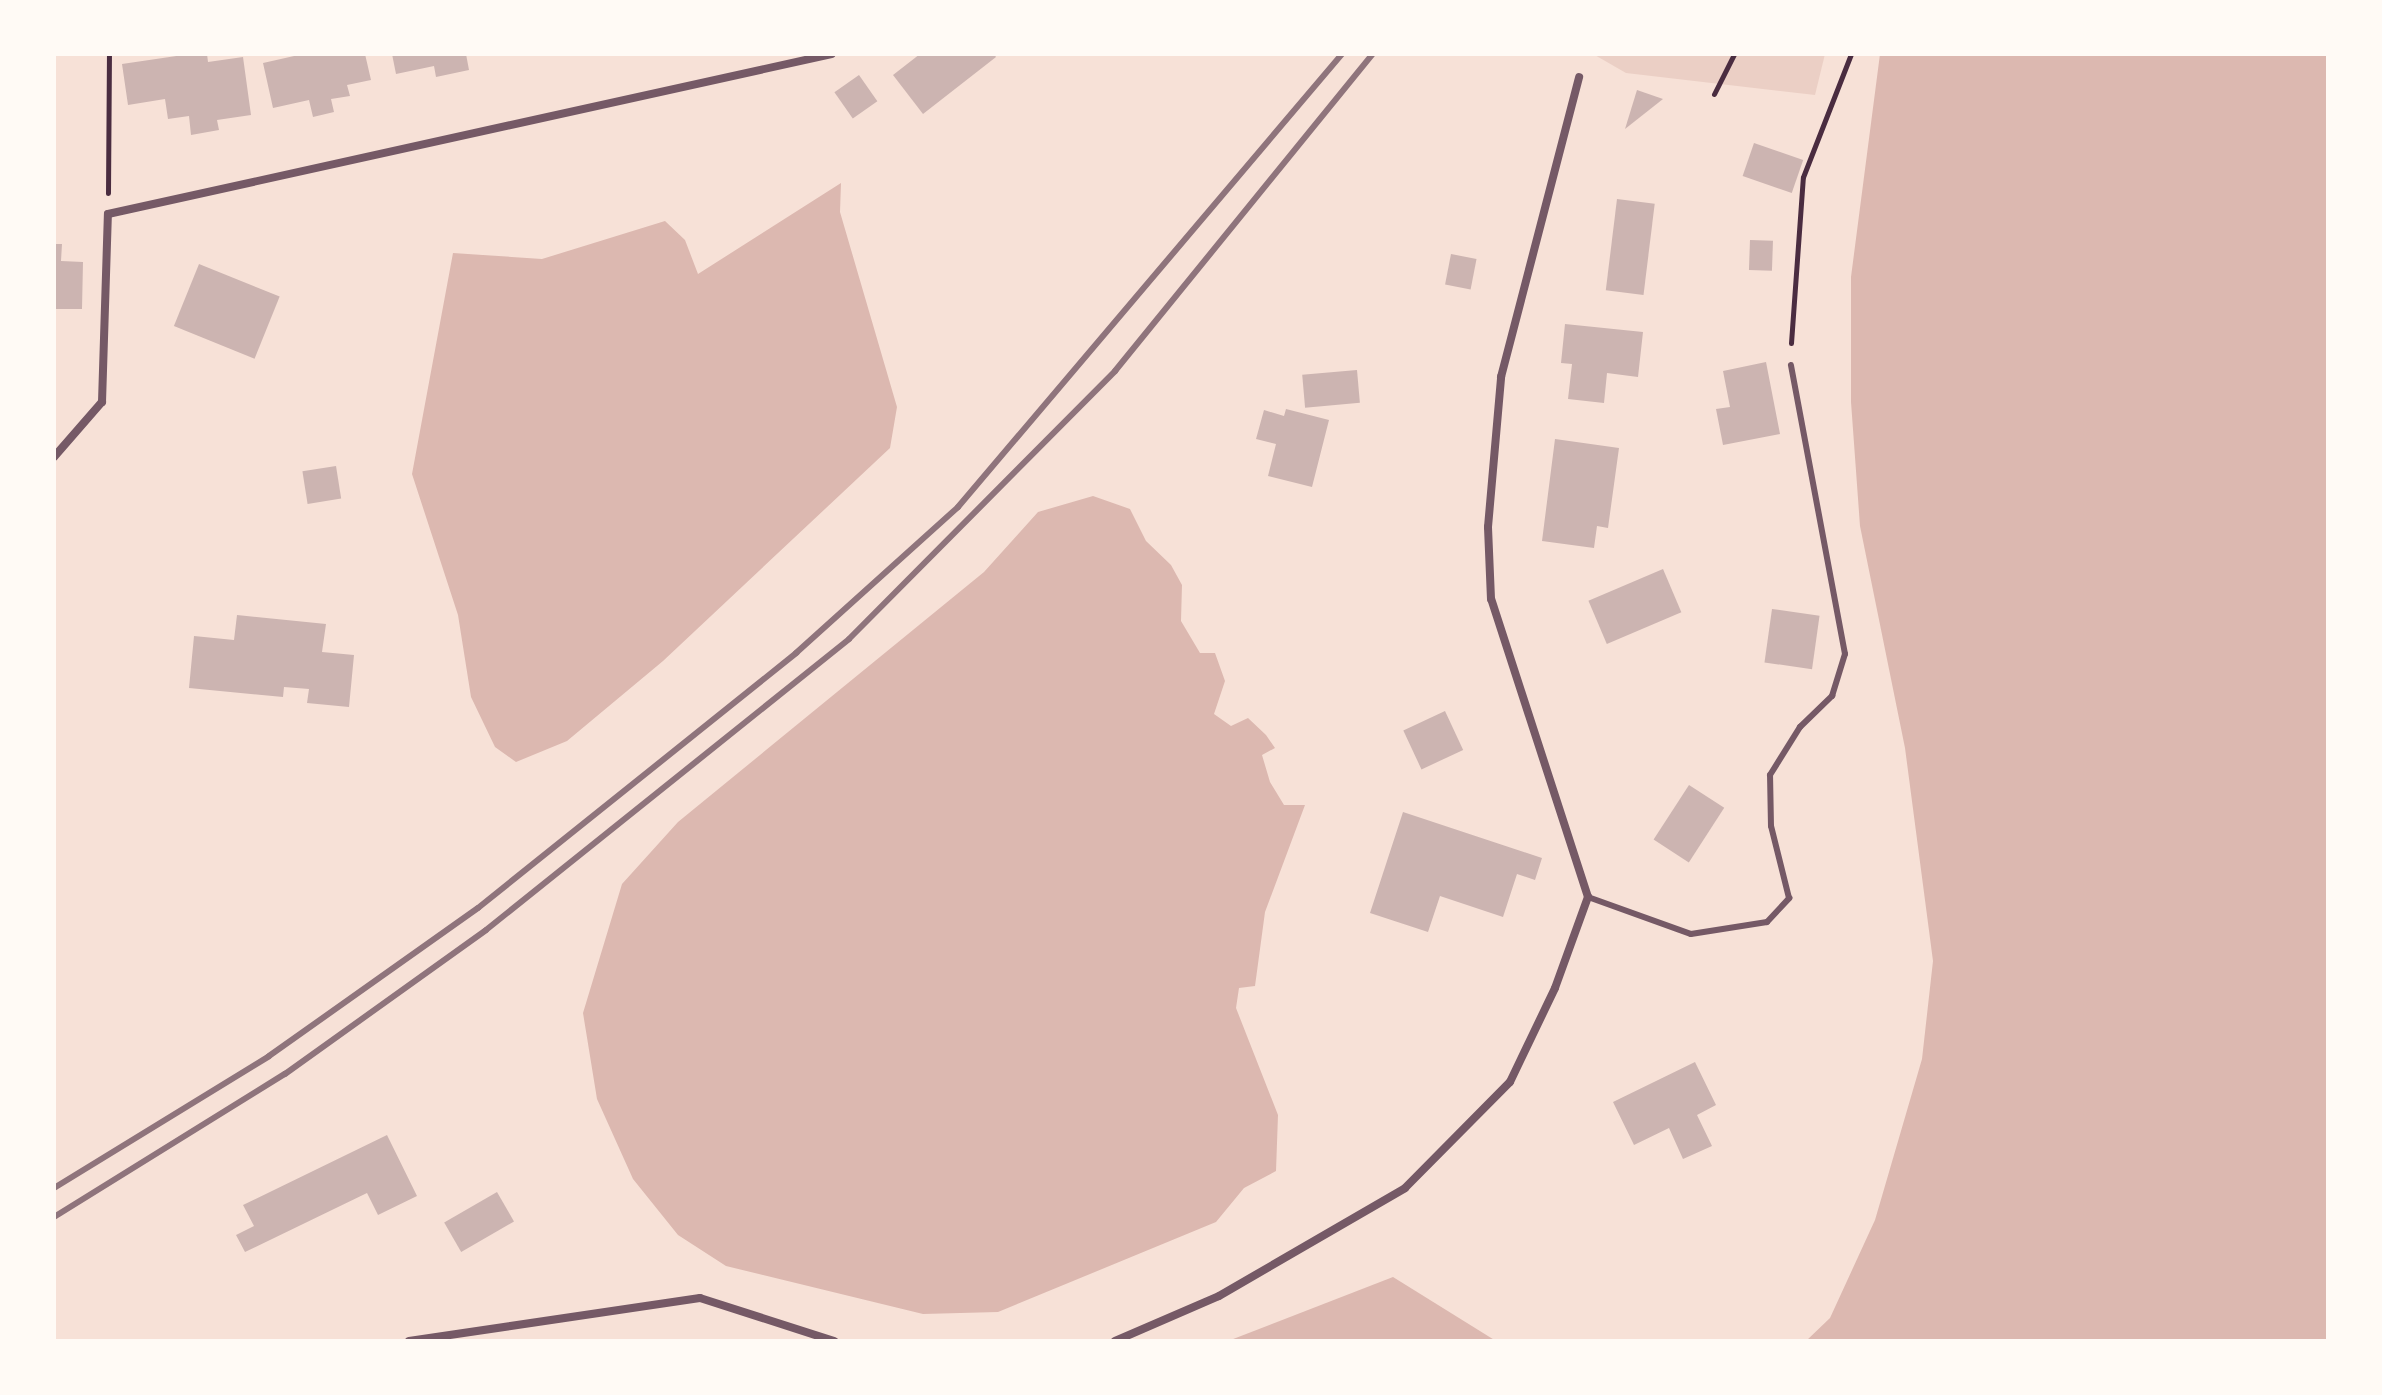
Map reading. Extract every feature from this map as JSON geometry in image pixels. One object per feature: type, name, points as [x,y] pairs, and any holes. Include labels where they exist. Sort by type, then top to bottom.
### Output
[{"type":"street","points":[[54,457],[102,402],[108,214],[832,54]]},
{"type":"street","points":[[1115,1341],[1219,1296],[1405,1188],[1510,1082],[1588,897],[1491,599],[1488,527],[1501,377],[1579,77]]},
{"type":"street","points":[[409,1341],[700,1298],[834,1341]]},
{"type":"lane","points":[[1588,897],[1691,934],[1767,922],[1789,898],[1771,826],[1770,775],[1800,727],[1832,696],[1845,654],[1791,365]]},
{"type":"path","points":[[108,214],[109,54]]},
{"type":"path","points":[[1714,94],[1734,54]]},
{"type":"path","points":[[1791,365],[1803,177],[1851,54]]},
{"type":"shaded area","points":[[1593,54],[1825,54],[1815,95],[1626,73]]},
{"type":"shaded area","points":[[1880,54],[2328,54],[2328,1341],[1806,1341],[1830,1318],[1875,1220],[1922,1059],[1933,961],[1905,748],[1860,526],[1851,402],[1851,277]]},
{"type":"shaded area","points":[[841,183],[840,212],[897,407],[890,448],[663,661],[567,741],[516,762],[495,747],[471,697],[458,615],[412,474],[453,253],[542,259],[665,221],[685,240],[698,274]]},
{"type":"shaded area","points":[[1093,496],[1130,509],[1146,541],[1171,565],[1182,585],[1181,621],[1200,653],[1215,653],[1225,681],[1214,714],[1231,726],[1248,718],[1266,735],[1275,748],[1262,755],[1270,782],[1284,805],[1305,805],[1265,912],[1255,986],[1239,988],[1236,1008],[1278,1115],[1276,1171],[1244,1188],[1216,1222],[998,1312],[923,1314],[726,1266],[678,1235],[633,1179],[597,1099],[583,1013],[622,884],[678,822],[984,572],[1038,512]]},
{"type":"shaded area","points":[[1393,1277],[1496,1341],[1228,1341]]},
{"type":"building","points":[[207,54],[208,62],[243,57],[251,115],[217,120],[219,130],[191,135],[189,116],[168,119],[165,99],[128,105],[122,64]]},
{"type":"building","points":[[303,54],[365,54],[371,80],[347,85],[350,96],[331,99],[334,112],[313,117],[309,100],[273,108],[263,63]]},
{"type":"building","points":[[392,54],[466,54],[469,70],[436,77],[434,66],[396,74]]},
{"type":"building","points":[[920,54],[994,54],[996,57],[923,114],[893,75]]},
{"type":"building","points":[[859,75],[877,101],[853,118],[834,92]]},
{"type":"building","points":[[1637,90],[1663,99],[1625,129]]},
{"type":"building","points":[[1754,143],[1803,160],[1792,193],[1743,176]]},
{"type":"building","points":[[1617,199],[1655,204],[1644,295],[1606,290]]},
{"type":"building","points":[[1750,240],[1773,241],[1772,271],[1749,270]]},
{"type":"building","points":[[54,244],[62,244],[61,261],[83,262],[82,309],[54,309]]},
{"type":"building","points":[[1451,254],[1477,259],[1471,289],[1445,284]]},
{"type":"building","points":[[199,264],[280,297],[255,359],[174,326]]},
{"type":"building","points":[[1565,324],[1643,332],[1638,377],[1607,373],[1604,403],[1568,399],[1572,364],[1561,363]]},
{"type":"building","points":[[1766,362],[1780,434],[1723,445],[1716,409],[1730,407],[1723,371]]},
{"type":"building","points":[[1357,370],[1360,403],[1305,408],[1302,375]]},
{"type":"building","points":[[1286,409],[1329,420],[1312,487],[1268,476],[1276,444],[1256,439],[1264,410],[1284,416]]},
{"type":"building","points":[[1555,439],[1619,448],[1608,528],[1597,526],[1594,548],[1542,541]]},
{"type":"building","points":[[336,466],[341,499],[308,504],[302,471]]},
{"type":"building","points":[[1663,569],[1681,612],[1607,644],[1588,601]]},
{"type":"building","points":[[1772,609],[1820,616],[1812,669],[1764,662]]},
{"type":"building","points":[[237,615],[326,624],[322,652],[354,655],[349,707],[307,703],[309,689],[284,687],[283,697],[189,688],[194,636],[234,640]]},
{"type":"building","points":[[1445,711],[1463,750],[1421,769],[1403,730]]},
{"type":"building","points":[[1689,785],[1724,808],[1689,862],[1654,840]]},
{"type":"building","points":[[1403,812],[1542,858],[1535,880],[1517,874],[1503,917],[1440,896],[1428,932],[1370,913]]},
{"type":"building","points":[[1695,1062],[1716,1105],[1697,1115],[1712,1146],[1683,1159],[1669,1128],[1634,1145],[1613,1102]]},
{"type":"building","points":[[387,1135],[417,1196],[378,1215],[367,1193],[245,1252],[236,1235],[254,1226],[243,1205]]},
{"type":"building","points":[[497,1192],[514,1221],[461,1252],[444,1222]]},
{"type":"railway","points":[[54,1188],[269,1056],[478,908],[796,653],[958,507],[1342,54]]},
{"type":"railway","points":[[54,1217],[285,1074],[486,930],[849,639],[1115,371],[1373,54]]}]
